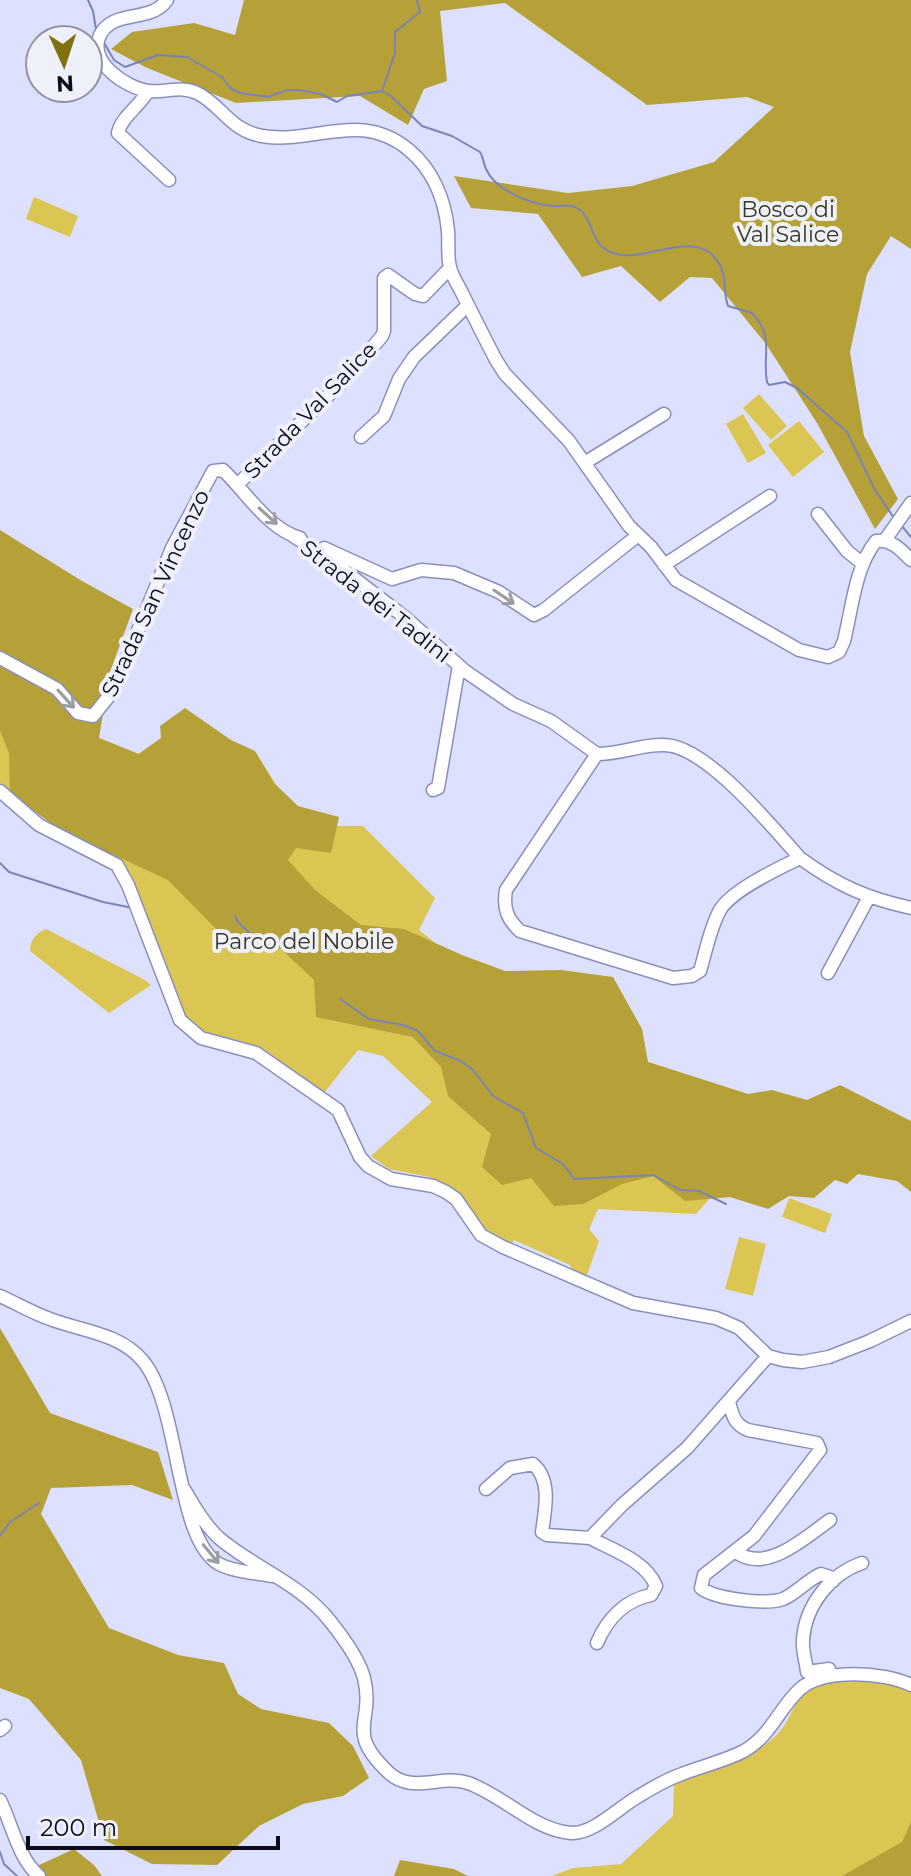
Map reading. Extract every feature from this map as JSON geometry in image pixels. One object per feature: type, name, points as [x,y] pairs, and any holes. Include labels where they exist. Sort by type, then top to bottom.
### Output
[{"type":"street","points":[[167,0],[151,13],[115,20],[100,36],[98,54],[104,66],[132,86],[148,91],[187,89],[197,93],[231,123],[259,136],[297,137],[351,129],[370,132],[402,145],[420,160],[439,193],[447,227],[450,268],[505,374],[586,462],[637,536],[651,547],[676,580],[799,650],[828,657],[839,652],[844,641],[863,564],[867,552],[876,541],[885,540],[911,560]]},
{"type":"street","points":[[148,91],[120,123],[118,133],[169,180]]},
{"type":"street","name":"Strada Val Salice","points":[[238,484],[349,375],[382,336],[384,278],[388,275],[415,294],[423,296],[450,268]]},
{"type":"street","name":"Strada Val Salice","points":[[361,437],[384,416],[399,379],[414,357],[468,305]]},
{"type":"street","points":[[586,462],[664,414]]},
{"type":"street","name":"Strada San Vincenzo","points":[[0,658],[57,689],[78,713],[93,716],[113,691],[172,548],[207,479],[218,469],[238,484],[266,516],[293,536],[313,542],[388,578],[421,570],[454,573],[487,586],[534,615],[637,536]]},
{"type":"street","points":[[664,565],[770,496]]},
{"type":"street","points":[[885,540],[911,503]]},
{"type":"street","points":[[818,514],[847,551],[863,564]]},
{"type":"street","name":"Strada dei Tadini","points":[[293,536],[328,558],[407,619],[459,666],[513,704],[551,721],[597,754]]},
{"type":"street","name":"Strada dei Tadini","points":[[433,790],[438,788],[459,666]]},
{"type":"street","points":[[800,858],[724,905],[713,928],[700,971],[683,978],[664,976],[520,931],[510,922],[506,912],[506,890],[597,754],[664,745],[684,749],[725,779],[800,858],[838,884],[869,897],[911,908]]},
{"type":"street","points":[[0,791],[39,825],[117,865],[180,1020],[201,1038],[256,1053],[338,1110],[360,1157],[368,1166],[391,1179],[433,1186],[446,1192],[456,1199],[481,1235],[633,1303],[716,1318],[739,1328],[768,1356],[802,1362],[829,1357],[911,1321]]},
{"type":"street","points":[[828,973],[869,897]]},
{"type":"street","points":[[0,1296],[45,1318],[118,1341],[142,1360],[163,1397],[196,1531],[210,1556],[226,1567],[276,1576]]},
{"type":"street","points":[[590,1538],[622,1505],[687,1448],[768,1356]]},
{"type":"street","points":[[729,1402],[733,1418],[739,1426],[817,1443],[820,1450],[760,1530],[738,1551],[704,1575],[701,1588],[713,1596],[765,1601],[789,1596],[821,1574],[826,1574],[833,1581]]},
{"type":"street","points":[[486,1489],[510,1468],[533,1464],[542,1477],[546,1500],[542,1532],[590,1538],[638,1564],[652,1576],[656,1586],[651,1595],[632,1599],[622,1606],[597,1643]]},
{"type":"street","points":[[184,1489],[217,1536],[295,1588],[322,1612],[362,1672],[366,1690],[364,1741],[391,1775],[411,1784],[454,1780],[467,1783],[499,1797],[536,1821],[568,1832],[589,1829],[624,1804],[678,1775],[734,1756],[754,1745],[769,1731],[798,1691],[811,1682],[840,1675],[871,1675]]},
{"type":"street","points":[[738,1551],[746,1558],[776,1555],[830,1520]]},
{"type":"street","points":[[862,1563],[833,1581],[816,1602],[808,1618],[803,1645],[807,1672],[846,1669],[897,1679],[911,1685]]},
{"type":"street","points":[[0,1800],[15,1837],[39,1876]]},
{"type":"green space","name":"Bosco di Val Salice","points":[[244,0],[911,0],[911,249],[891,236],[867,274],[850,352],[864,436],[898,499],[875,529],[817,423],[766,344],[712,278],[690,277],[660,302],[621,266],[582,277],[538,214],[471,208],[454,176],[568,193],[632,186],[714,162],[774,107],[747,97],[647,105],[505,3],[440,11],[447,81],[424,89],[408,125],[360,96],[236,103],[147,68],[111,49],[132,32],[194,23],[235,35]]},
{"type":"green space","points":[[34,197],[78,216],[70,237],[26,219]]},
{"type":"green space","points":[[759,394],[787,426],[771,440],[743,408]]},
{"type":"green space","points":[[743,414],[766,453],[748,463],[726,424]]},
{"type":"green space","points":[[799,421],[824,452],[793,477],[768,445]]},
{"type":"green space","name":"Parco del Nobile","points":[[0,530],[133,609],[110,672],[99,738],[139,754],[161,738],[160,726],[185,708],[231,740],[255,751],[274,783],[298,806],[339,817],[331,853],[296,848],[288,860],[315,890],[361,925],[404,929],[505,971],[561,970],[613,977],[642,1029],[648,1062],[748,1094],[772,1090],[807,1100],[840,1085],[911,1121],[911,1192],[897,1181],[858,1174],[847,1184],[835,1180],[814,1198],[789,1196],[768,1209],[730,1197],[685,1201],[653,1176],[622,1184],[583,1204],[554,1206],[531,1178],[502,1185],[482,1167],[491,1134],[448,1096],[441,1067],[413,1037],[316,1017],[314,980],[281,949],[229,942],[168,880],[60,830],[10,793],[9,753],[0,731]]},
{"type":"green space","name":"Parco del Nobile","points":[[0,661],[99,738],[138,754],[161,738],[255,751],[302,826],[363,826],[435,898],[419,930],[487,984],[560,995],[642,1029],[648,1062],[791,1108],[696,1214],[598,1209],[589,1229],[599,1241],[586,1278],[573,1273],[570,1265],[514,1240],[511,1245],[481,1226],[448,1186],[429,1177],[389,1169],[371,1156],[432,1102],[383,1056],[358,1050],[324,1093],[264,1049],[202,1033],[190,1024],[179,1007],[130,875],[118,858],[92,846],[34,810],[0,783]]},
{"type":"green space","points":[[46,929],[151,985],[109,1013],[30,951],[34,937]]},
{"type":"green space","points":[[789,1198],[832,1214],[825,1233],[782,1217]]},
{"type":"green space","points":[[739,1237],[766,1244],[753,1296],[725,1289]]},
{"type":"green space","points":[[0,1328],[50,1413],[158,1452],[173,1500],[132,1485],[51,1488],[41,1514],[109,1628],[178,1655],[224,1663],[238,1694],[261,1709],[329,1723],[353,1746],[369,1778],[343,1796],[303,1804],[259,1826],[217,1865],[152,1864],[104,1840],[81,1760],[29,1699],[0,1688]]},
{"type":"green space","points":[[844,1680],[881,1681],[911,1692],[911,1876],[552,1876],[573,1868],[621,1864],[673,1816],[674,1784],[734,1761],[766,1744],[778,1734],[795,1706],[810,1690]]},
{"type":"green space","points":[[911,1822],[911,1876],[842,1876],[902,1842]]},
{"type":"green space","points":[[74,1849],[102,1876],[42,1876],[37,1866]]},
{"type":"green space","points":[[400,1860],[454,1869],[468,1876],[394,1876]]},
{"type":"waterway","points":[[88,0],[95,24]]},
{"type":"waterway","points":[[382,91],[395,53],[395,32],[420,12],[417,0]]},
{"type":"waterway","points":[[104,43],[114,60],[125,67],[158,55],[187,57],[222,77],[230,88],[240,93],[268,97],[287,90],[298,90],[321,94],[337,102],[347,96],[382,91],[422,126],[452,136],[480,152],[491,177],[514,195],[552,206],[571,206],[583,212],[599,244],[613,253],[640,254],[685,246],[710,253],[722,270],[728,306],[752,313],[763,330],[769,385],[785,382],[797,388],[847,432],[875,490],[894,518]]},
{"type":"waterway","points":[[901,525],[911,537]]},
{"type":"waterway","points":[[0,863],[9,872],[103,902],[133,908]]},
{"type":"waterway","points":[[235,915],[253,936]]},
{"type":"waterway","points":[[340,999],[369,1019],[418,1031],[435,1051],[461,1061],[473,1070],[493,1096],[523,1113],[536,1148],[563,1164],[574,1179],[653,1175],[680,1190],[699,1191],[726,1204]]},
{"type":"waterway","points":[[0,1536],[10,1522],[39,1503]]},
{"type":"waterway","points":[[0,1852],[4,1864],[17,1876]]}]
